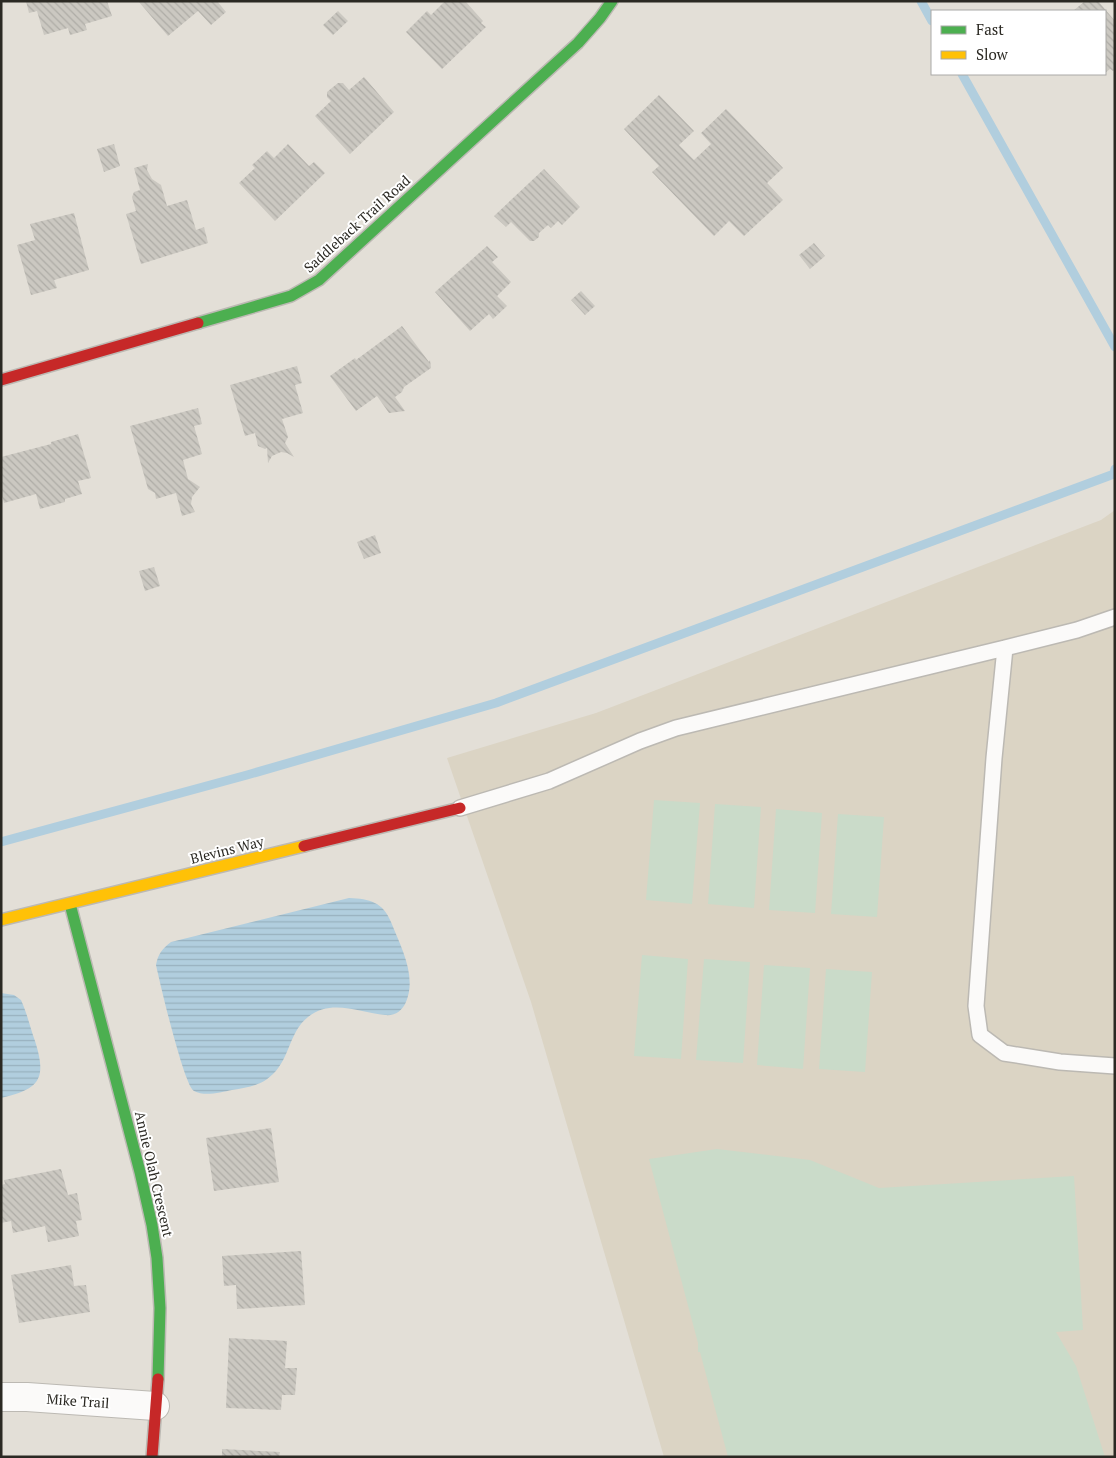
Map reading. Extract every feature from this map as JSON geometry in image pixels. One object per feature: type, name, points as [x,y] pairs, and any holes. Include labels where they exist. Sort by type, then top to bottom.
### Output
[{"type":"street","name":"Saddleback Trail Road","points":[[1,380],[291,296],[319,280],[578,43],[612,1]]},
{"type":"street","name":"Blevins Way","points":[[1,920],[460,808]]},
{"type":"street","name":"Annie Olah Crescent","points":[[70,904],[150,1213],[157,1259],[159,1344],[152,1457]]},
{"type":"street","name":"Mike Trail","points":[[1,1397],[27,1397],[155,1406]]},
{"type":"lane","points":[[460,808],[549,781],[640,741],[676,728],[1078,630],[1115,617]]},
{"type":"lane","points":[[1005,648],[994,758],[976,1006],[980,1036],[1004,1053],[1060,1062],[1115,1066]]},
{"type":"shaded area","points":[[1115,510],[1115,1457],[664,1457],[531,1002],[447,758],[596,713],[1101,520]]},
{"type":"green space","points":[[654,800],[700,803],[692,904],[646,900]]},
{"type":"green space","points":[[715,804],[761,807],[754,908],[708,904]]},
{"type":"green space","points":[[776,809],[822,813],[815,913],[769,910]]},
{"type":"green space","points":[[838,814],[884,817],[877,917],[831,914]]},
{"type":"green space","points":[[642,955],[688,959],[681,1059],[634,1056]]},
{"type":"green space","points":[[704,959],[750,962],[743,1063],[696,1060]]},
{"type":"green space","points":[[764,965],[810,968],[803,1069],[757,1065]]},
{"type":"green space","points":[[826,969],[872,972],[865,1072],[819,1069]]},
{"type":"green space","points":[[717,1149],[810,1160],[879,1188],[1074,1176],[1083,1330],[1056,1332],[1076,1366],[1105,1457],[728,1457],[700,1352],[698,1352],[698,1343],[649,1159]]},
{"type":"water","points":[[349,898],[363,899],[375,903],[388,915],[403,951],[409,972],[409,992],[402,1008],[395,1014],[389,1015],[336,1007],[317,1011],[302,1023],[293,1037],[279,1068],[264,1081],[249,1087],[213,1094],[203,1094],[194,1091],[184,1072],[156,965],[163,949],[171,942]]},
{"type":"water","points":[[1,993],[14,995],[21,1000],[39,1054],[40,1073],[32,1086],[14,1095],[1,1098]]},
{"type":"building","points":[[26,1],[107,1],[112,16],[85,24],[87,30],[70,35],[68,28],[44,35],[37,11],[29,13]]},
{"type":"building","points":[[140,1],[217,1],[226,12],[211,25],[198,11],[168,36]]},
{"type":"building","points":[[445,1],[465,1],[486,27],[442,69],[406,32],[427,11],[431,15]]},
{"type":"building","points":[[1085,1],[1098,1],[1106,10],[1074,10]]},
{"type":"building","points":[[1106,10],[1115,21],[1115,69],[1113,71],[1110,69],[1106,72]]},
{"type":"building","points":[[338,11],[348,21],[333,35],[323,25]]},
{"type":"building","points":[[364,77],[394,112],[350,154],[315,116],[331,101],[327,97],[327,92],[338,83],[343,83],[349,90]]},
{"type":"building","points":[[659,95],[694,131],[679,145],[694,160],[711,144],[701,133],[726,109],[783,168],[767,183],[783,200],[744,236],[729,221],[714,236],[652,172],[659,166],[624,129]]},
{"type":"building","points":[[114,144],[120,166],[104,172],[97,149]]},
{"type":"building","points":[[288,144],[309,166],[314,162],[325,173],[275,221],[239,183],[255,168],[252,165],[267,151],[274,158]]},
{"type":"building","points":[[148,164],[147,170],[152,179],[161,185],[167,206],[187,200],[196,230],[204,227],[208,243],[141,264],[126,214],[136,211],[132,197],[134,192],[140,190],[134,168]]},
{"type":"building","points":[[544,169],[580,207],[562,225],[558,221],[551,228],[548,225],[539,233],[539,237],[534,241],[530,241],[511,222],[506,227],[494,216]]},
{"type":"building","points":[[74,213],[89,270],[54,280],[57,288],[31,295],[17,245],[35,240],[30,224]]},
{"type":"building","points":[[814,243],[825,256],[810,269],[799,255]]},
{"type":"building","points":[[487,246],[498,257],[492,262],[511,282],[497,296],[507,306],[493,319],[489,314],[470,331],[435,292]]},
{"type":"building","points":[[581,291],[595,306],[585,315],[571,300]]},
{"type":"building","points":[[402,326],[429,362],[430,360],[431,368],[404,387],[402,392],[395,397],[405,411],[389,413],[377,396],[356,411],[330,376],[355,358],[356,360]]},
{"type":"building","points":[[297,366],[302,383],[295,385],[303,413],[282,419],[288,437],[285,443],[294,457],[281,452],[272,456],[268,463],[267,448],[258,446],[255,433],[245,436],[230,385]]},
{"type":"building","points":[[198,408],[202,424],[194,426],[202,454],[183,460],[188,479],[200,487],[192,497],[191,504],[195,512],[182,516],[176,493],[156,499],[155,493],[148,489],[130,426]]},
{"type":"building","points":[[78,434],[91,478],[78,481],[82,494],[65,499],[65,502],[40,509],[36,494],[4,503],[1,492],[1,457],[51,444],[51,442]]},
{"type":"building","points":[[375,535],[381,553],[364,559],[357,542]]},
{"type":"building","points":[[154,567],[160,586],[145,591],[139,571]]},
{"type":"building","points":[[271,1128],[279,1182],[214,1191],[206,1138]]},
{"type":"building","points":[[61,1169],[68,1195],[77,1193],[82,1220],[76,1221],[79,1236],[48,1242],[45,1226],[13,1233],[11,1221],[1,1223],[1,1185],[5,1184],[4,1180]]},
{"type":"building","points":[[301,1251],[305,1305],[237,1309],[236,1285],[224,1286],[222,1256]]},
{"type":"building","points":[[71,1265],[74,1286],[86,1285],[90,1312],[19,1323],[11,1275]]},
{"type":"building","points":[[229,1338],[287,1341],[285,1368],[297,1368],[295,1395],[282,1395],[281,1410],[226,1408]]},
{"type":"building","points":[[222,1449],[280,1452],[279,1457],[222,1457]]},
{"type":"waterway","points":[[921,1],[931,19]]},
{"type":"waterway","points":[[963,75],[1115,347]]},
{"type":"waterway","points":[[1,842],[247,775],[496,703],[1114,474],[1115,469]]},
{"type":"traffic: fast","points":[[198,323],[291,296],[319,280],[578,43],[612,1]]},
{"type":"traffic: fast","points":[[70,904],[152,1225],[157,1258],[160,1308],[158,1379]]},
{"type":"traffic: slow","points":[[1,920],[304,846]]},
{"type":"traffic: jam","points":[[1,380],[198,323]]},
{"type":"traffic: jam","points":[[304,846],[460,808]]},
{"type":"traffic: jam","points":[[152,1457],[158,1379]]}]
